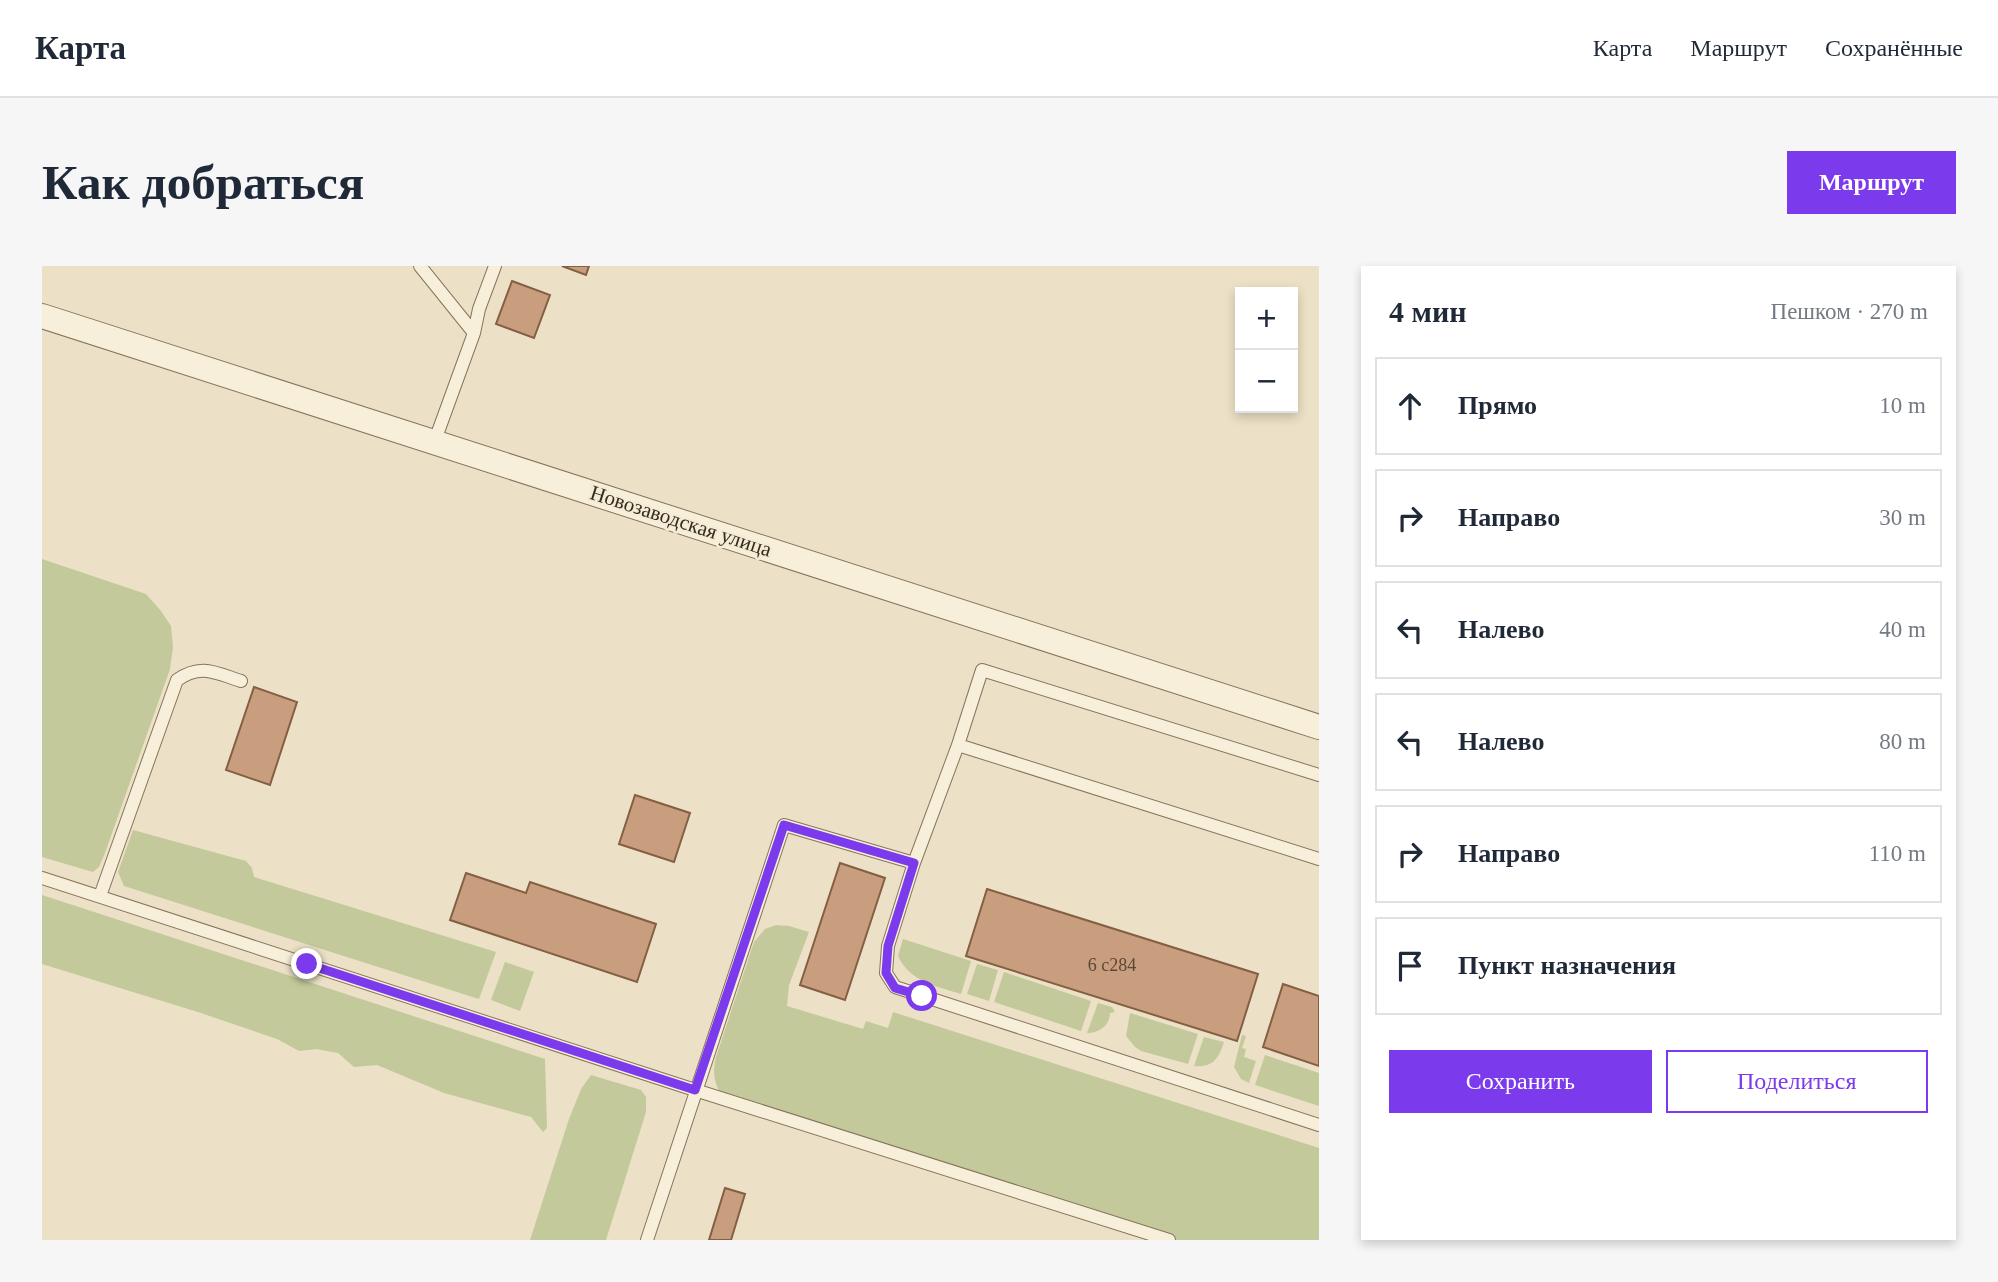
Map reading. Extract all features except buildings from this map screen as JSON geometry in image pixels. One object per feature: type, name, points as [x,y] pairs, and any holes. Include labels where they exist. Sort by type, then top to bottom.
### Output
[{"type":"street","name":"Новозаводская улица","points":[[42,316],[1319,727]]},
{"type":"lane","points":[[420,266],[474,333]]},
{"type":"lane","points":[[434,443],[495,266]]},
{"type":"lane","points":[[100,897],[177,680],[188,672],[206,670],[241,681]]},
{"type":"lane","points":[[1319,775],[982,670],[958,745],[914,863],[888,946],[886,973],[895,988],[1319,1125]]},
{"type":"lane","points":[[958,745],[1319,859]]},
{"type":"lane","points":[[647,1240],[784,825],[914,863]]},
{"type":"lane","points":[[42,878],[695,1090],[1169,1240]]},
{"type":"green space","points":[[42,559],[146,594],[171,626],[173,647],[170,669],[105,853],[99,867],[93,872],[42,857]]},
{"type":"green space","points":[[133,830],[246,861],[252,868],[254,877],[496,952],[479,999],[124,886],[118,872]]},
{"type":"green space","points":[[42,895],[545,1059],[547,1128],[543,1132],[531,1117],[444,1093],[377,1065],[354,1067],[338,1053],[316,1049],[299,1051],[277,1039],[201,1013],[42,964]]},
{"type":"green space","points":[[776,925],[809,932],[789,985],[787,1006],[863,1029],[866,1021],[888,1028],[893,1012],[1319,1148],[1319,1240],[1172,1240],[720,1093],[714,1075],[716,1057],[754,942],[765,929]]},
{"type":"green space","points":[[903,939],[971,961],[961,994],[925,982],[909,972],[898,956]]},
{"type":"green space","points":[[505,962],[534,972],[520,1011],[491,1000]]},
{"type":"green space","points":[[977,964],[998,970],[989,1001],[967,994]]},
{"type":"green space","points":[[1004,972],[1091,1001],[1081,1031],[994,1002]]},
{"type":"green space","points":[[1098,1003],[1112,1007],[1115,1012],[1110,1013],[1103,1028],[1087,1033]]},
{"type":"green space","points":[[1130,1013],[1198,1034],[1188,1064],[1135,1047],[1126,1036]]},
{"type":"green space","points":[[1242,1035],[1246,1036],[1242,1048],[1246,1049],[1244,1057],[1256,1061],[1249,1083],[1241,1079],[1234,1067]]},
{"type":"green space","points":[[1204,1037],[1224,1042],[1220,1053],[1211,1064],[1194,1066]]},
{"type":"green space","points":[[1265,1055],[1319,1073],[1319,1106],[1255,1085]]},
{"type":"green space","points":[[591,1075],[641,1090],[646,1097],[646,1112],[606,1240],[530,1240],[569,1119],[581,1089]]},
{"type":"route","points":[[307,964],[695,1090],[784,825],[914,863],[888,946],[886,973],[895,988],[922,996]]}]
